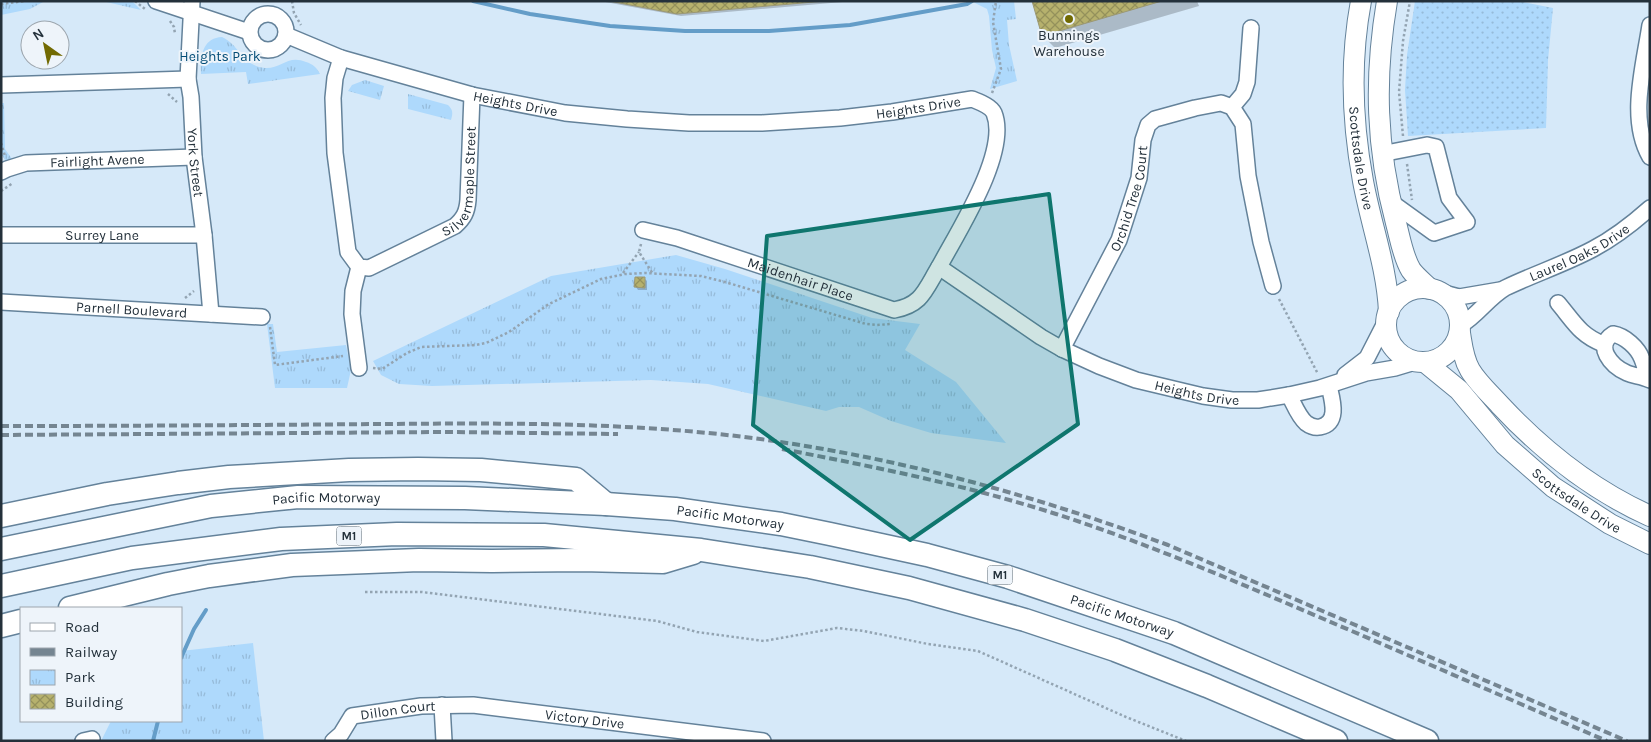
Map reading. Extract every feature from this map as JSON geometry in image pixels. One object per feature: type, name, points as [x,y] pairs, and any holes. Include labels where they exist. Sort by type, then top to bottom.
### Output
[{"type":"highway","points":[[1,516],[107,494],[178,483],[229,477],[349,470],[481,470],[576,480],[606,504]]},
{"type":"highway","name":"Pacific Motorway","points":[[1,549],[211,506],[298,497],[465,498],[675,509],[781,524],[927,555],[1008,577],[1174,634],[1427,741]]},
{"type":"highway","name":"M1","points":[[1,586],[132,558],[281,540],[397,534],[544,535],[701,550],[818,569],[909,588],[1025,620],[1115,650],[1207,686],[1336,741]]},
{"type":"highway","points":[[74,607],[168,584],[292,565],[419,560],[663,562],[701,550]]},
{"type":"highway","points":[[1,626],[20,620]]},
{"type":"main road","name":"Scottsdale Drive","points":[[1362,1],[1354,54],[1356,135],[1362,180],[1386,279],[1387,317]]},
{"type":"main road","name":"Scottsdale Drive","points":[[1387,1],[1379,58],[1378,120],[1382,154],[1390,202],[1403,249],[1412,271],[1435,290]]},
{"type":"main road","points":[[1418,289],[1435,290],[1451,300],[1458,311],[1460,329],[1452,347],[1440,356],[1420,362],[1402,357],[1393,347],[1387,335],[1387,317],[1396,301],[1405,293],[1418,289]]},
{"type":"main road","name":"Scottsdale Drive","points":[[1460,329],[1464,358],[1470,371],[1540,446],[1580,476],[1623,503],[1650,516]]},
{"type":"main road","name":"Scottsdale Drive","points":[[1420,362],[1459,390],[1505,445],[1553,487],[1610,524],[1650,544]]},
{"type":"street","points":[[152,6],[192,7],[249,32]]},
{"type":"street","name":"York Street","points":[[192,7],[188,79],[191,97],[194,157],[204,235],[211,314]]},
{"type":"street","points":[[272,8],[286,28],[284,41],[276,49],[263,50],[253,44],[249,32],[254,21],[272,8]]},
{"type":"street","points":[[1650,25],[1638,108],[1642,141],[1650,157]]},
{"type":"street","points":[[1251,28],[1247,82],[1242,94],[1232,107],[1243,124],[1248,176],[1261,242],[1273,286]]},
{"type":"street","name":"Heights Drive","points":[[286,35],[341,58],[472,95],[565,113],[689,123],[762,123],[840,118],[972,99],[984,104]]},
{"type":"street","points":[[341,58],[335,78],[333,98],[335,153],[348,252],[359,267],[353,291],[352,314],[363,365]]},
{"type":"street","points":[[1,85],[188,79]]},
{"type":"street","name":"Silvermaple Street","points":[[359,267],[369,268],[455,226],[464,218],[468,200],[472,95]]},
{"type":"street","name":"Orchid Tree Court","points":[[1062,348],[1119,240],[1139,178],[1143,140],[1148,125],[1155,118],[1195,108],[1221,103],[1232,107]]},
{"type":"street","points":[[939,267],[984,183],[994,151],[998,129],[993,112],[984,104]]},
{"type":"street","points":[[1382,154],[1427,145],[1436,147],[1449,198],[1467,222],[1434,233],[1390,202]]},
{"type":"street","name":"Fairlight Avene","points":[[4,166],[7,169],[26,163],[194,157]]},
{"type":"street","name":"Laurel Oaks Drive","points":[[1435,290],[1459,297],[1504,289],[1592,250],[1622,232],[1650,208]]},
{"type":"street","name":"Maidenhair Place","points":[[643,230],[677,238],[894,310],[908,308],[919,299],[939,267]]},
{"type":"street","name":"Surrey Lane","points":[[1,235],[204,235]]},
{"type":"street","name":"Heights Drive","points":[[939,267],[1041,337],[1062,348],[1099,366],[1136,380],[1203,396],[1232,400],[1250,400],[1289,395],[1325,387],[1366,373],[1420,362]]},
{"type":"street","name":"Laurel Oaks Drive","points":[[1460,329],[1480,308],[1504,289]]},
{"type":"street","name":"Parnell Boulevard","points":[[1,302],[262,317]]},
{"type":"street","points":[[1558,303],[1583,334],[1592,340],[1604,344]]},
{"type":"street","name":"Heights Drive","points":[[1325,387],[1367,358],[1387,317]]},
{"type":"street","points":[[1613,334],[1620,335],[1626,339],[1639,353],[1649,378],[1626,372],[1619,368],[1604,351],[1604,344],[1607,338],[1613,334]]},
{"type":"street","points":[[1289,395],[1306,423],[1319,428],[1326,425],[1333,413],[1325,387]]},
{"type":"street","points":[[442,705],[444,741]]},
{"type":"street","name":"Dillon Court","points":[[333,741],[341,734],[352,716],[421,706],[442,705]]},
{"type":"street","name":"Victory Drive","points":[[442,705],[473,705],[763,741]]},
{"type":"path","points":[[1,4],[25,1]]},
{"type":"path","points":[[134,1],[152,6]]},
{"type":"path","points":[[984,104],[994,90],[1001,69],[993,22],[996,1]]},
{"type":"path","points":[[1410,1],[1403,41],[1399,92],[1414,218]]},
{"type":"path","points":[[165,17],[172,22],[175,41]]},
{"type":"path","points":[[164,94],[169,94],[176,100],[178,108]]},
{"type":"path","points":[[1,143],[4,166]]},
{"type":"path","points":[[622,275],[639,252],[643,230]]},
{"type":"path","points":[[639,252],[653,274]]},
{"type":"path","points":[[363,365],[382,369],[420,347],[486,343],[509,332],[549,304],[601,279],[622,275],[700,276],[866,324],[891,324]]},
{"type":"path","points":[[1273,286],[1325,387]]},
{"type":"path","points":[[179,298],[190,295],[196,287]]},
{"type":"path","points":[[262,317],[269,317],[275,365],[343,356]]},
{"type":"path","points":[[365,592],[422,592],[657,621],[697,632],[764,641],[837,628],[978,651],[1126,717],[1186,741]]},
{"type":"highlighted area","points":[[1049,194],[1078,424],[910,540],[753,425],[767,236]]},
{"type":"green space","points":[[1,1],[45,1],[30,9],[1,15]]},
{"type":"green space","points":[[102,1],[132,1],[141,10]]},
{"type":"green space","points":[[971,1],[1014,1],[1016,19],[1007,20],[1009,45],[1017,81],[990,89],[996,68],[992,50],[989,16],[987,9]]},
{"type":"green space","points":[[1415,1],[1518,1],[1553,8],[1548,60],[1546,128],[1408,136],[1405,90],[1407,55]]},
{"type":"green space","name":"Heights Park","points":[[222,37],[233,45],[246,59],[257,66],[271,68],[289,61],[300,60],[313,65],[320,74],[248,84],[246,72],[201,74],[202,55],[206,45],[215,38]]},
{"type":"green space","points":[[365,80],[384,86],[380,100],[348,91],[352,85]]},
{"type":"green space","points":[[408,94],[448,105],[452,112],[451,120],[408,109]]},
{"type":"green space","points":[[1,103],[4,103],[5,149],[12,159],[6,162],[1,153]]},
{"type":"green space","points":[[676,255],[725,269],[872,318],[920,324],[905,350],[956,382],[1006,443],[931,433],[891,421],[859,407],[839,407],[826,411],[708,384],[651,380],[432,386],[399,384],[381,375],[373,361],[551,276]]},
{"type":"green space","points":[[267,324],[273,324],[277,352],[346,345],[351,370],[347,388],[275,388]]},
{"type":"green space","points":[[253,643],[264,741],[101,741],[110,722],[182,722],[182,651]]},
{"type":"building","points":[[609,1],[825,1],[677,14]]},
{"type":"building","name":"Bunnings Warehouse","points":[[1032,1],[1162,1],[1042,36]]},
{"type":"building","points":[[635,277],[645,277],[645,288],[634,287]]},
{"type":"waterway","points":[[473,1],[530,14],[610,26],[685,31],[769,31],[850,25],[967,4],[972,1]]},
{"type":"waterway","points":[[182,656],[194,629],[206,610]]},
{"type":"waterway","points":[[153,741],[158,722]]},
{"type":"railway","points":[[1,426],[574,425],[719,434],[819,448],[921,469],[1020,496],[1119,527],[1168,545],[1627,741]]},
{"type":"railway","points":[[1,435],[447,432],[618,434]]},
{"type":"railway","points":[[782,449],[954,485],[1090,525],[1254,589],[1607,741]]},
{"type":"place","name":"Bunnings Warehouse","points":[[1069,19]]}]
